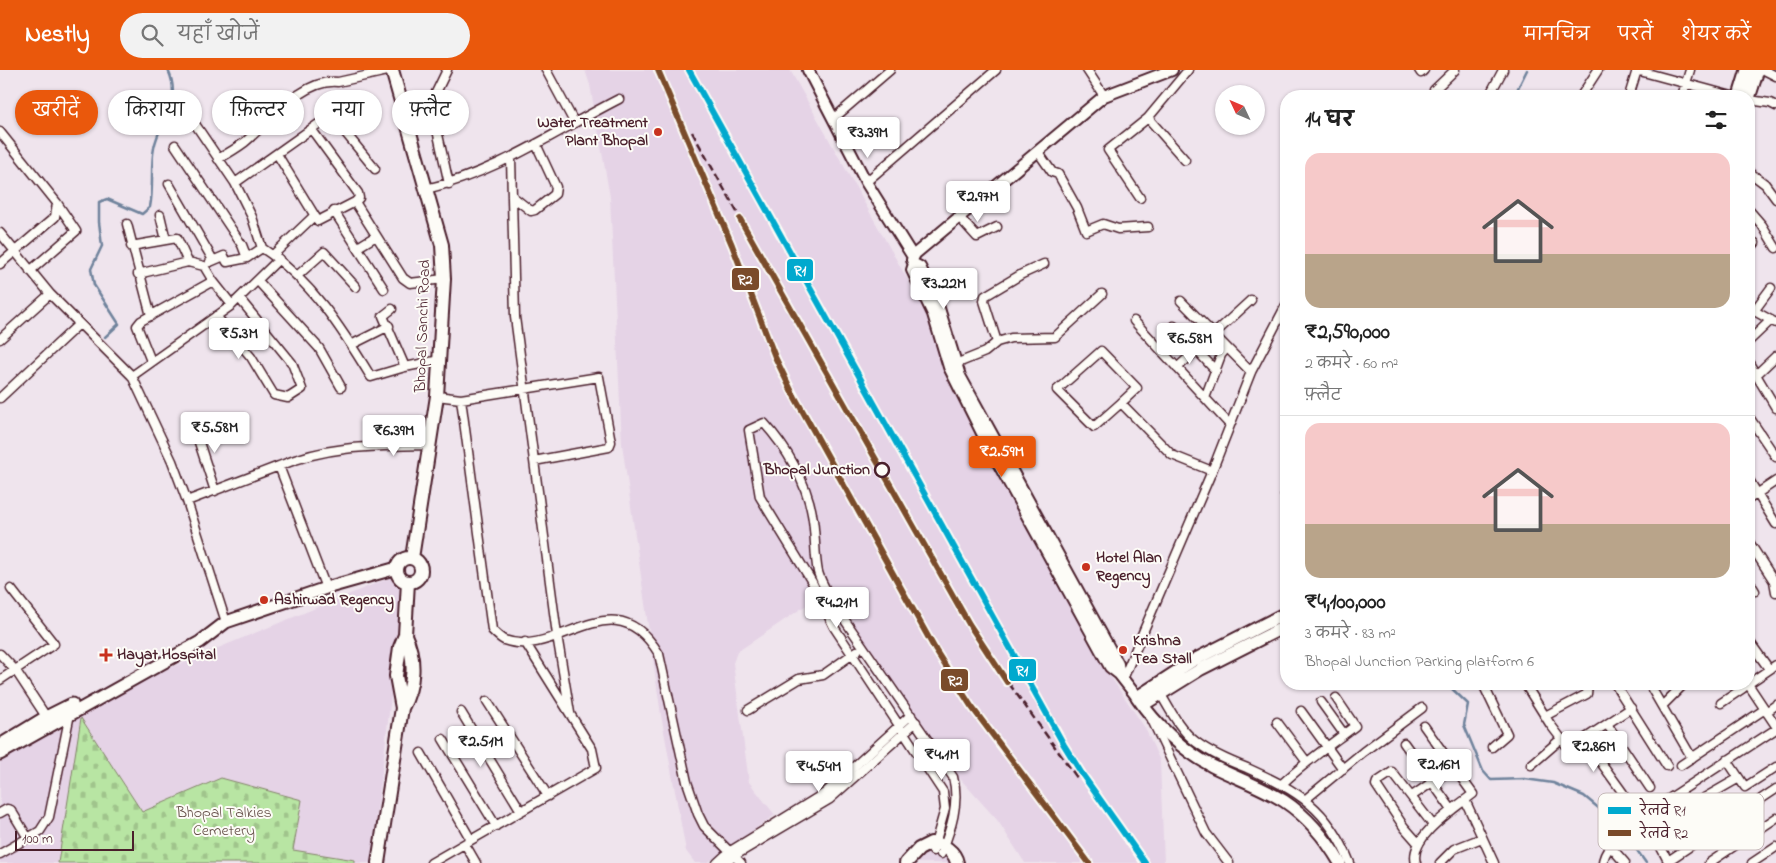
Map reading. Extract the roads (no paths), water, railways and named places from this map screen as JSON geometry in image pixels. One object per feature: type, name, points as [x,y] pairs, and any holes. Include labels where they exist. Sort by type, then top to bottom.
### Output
[{"type":"main road","name":"Bhopal Sanchi Road","points":[[392,70],[442,245],[444,279],[437,396],[412,558]]},
{"type":"main road","points":[[1741,90],[1747,70]]},
{"type":"main road","points":[[1752,90],[1758,70]]},
{"type":"main road","points":[[412,558],[419,562],[422,570],[416,580],[408,582],[401,579],[397,568],[400,561],[412,558]]},
{"type":"main road","points":[[0,745],[71,709],[161,659],[197,636],[207,634],[226,622],[326,588],[397,568]]},
{"type":"main road","points":[[378,863],[402,708],[396,676],[400,647],[405,634],[408,582]]},
{"type":"main road","points":[[1140,701],[1280,617]]},
{"type":"main road","points":[[1140,701],[1160,693],[1197,665],[1280,629]]},
{"type":"main road","points":[[1140,701],[1165,730],[1210,764],[1284,801],[1318,830],[1340,863]]},
{"type":"main road","points":[[0,754],[49,720]]},
{"type":"main road","points":[[906,863],[926,845],[956,857],[957,863]]},
{"type":"main road","points":[[917,863],[939,849]]},
{"type":"main road","points":[[939,849],[953,863]]},
{"type":"street","points":[[218,160],[244,142],[300,93],[330,81],[338,82],[392,70]]},
{"type":"street","points":[[447,70],[431,103],[450,184]]},
{"type":"street","points":[[546,70],[574,122]]},
{"type":"street","points":[[808,70],[866,182],[914,261],[920,267],[937,302],[952,365],[1002,462],[1038,514],[1113,656],[1121,677],[1140,701]]},
{"type":"street","points":[[833,119],[890,70]]},
{"type":"street","points":[[866,182],[996,70]]},
{"type":"street","points":[[1087,70],[1104,96]]},
{"type":"street","points":[[914,261],[959,217],[1104,96],[1172,70]]},
{"type":"street","points":[[1140,198],[1108,152],[1109,148],[1148,118],[1188,70]]},
{"type":"street","points":[[1419,70],[1422,72],[1424,70]]},
{"type":"street","points":[[1492,90],[1503,70]]},
{"type":"street","points":[[1585,90],[1598,70]]},
{"type":"street","points":[[1631,90],[1637,70],[1709,90]]},
{"type":"street","points":[[1684,90],[1690,70]]},
{"type":"street","points":[[1764,70],[1776,76]]},
{"type":"street","points":[[1434,90],[1453,71]]},
{"type":"street","points":[[426,189],[450,184],[511,158],[619,99]]},
{"type":"street","points":[[1755,100],[1776,106]]},
{"type":"street","points":[[235,183],[332,115],[375,169]]},
{"type":"street","points":[[1148,118],[1185,160]]},
{"type":"street","points":[[277,154],[318,221],[334,211],[355,202],[359,198],[358,193],[312,130]]},
{"type":"street","points":[[0,132],[57,203],[76,231],[30,271]]},
{"type":"street","points":[[202,135],[235,183],[252,218],[262,248],[276,257],[297,276],[328,312],[372,377],[405,367],[440,360]]},
{"type":"street","points":[[512,196],[531,211],[555,194],[556,187],[536,144]]},
{"type":"street","points":[[175,145],[242,245],[247,258]]},
{"type":"street","points":[[1038,152],[1052,172],[1058,174],[1077,208],[1086,231],[1103,224],[1118,229],[1148,227]]},
{"type":"street","points":[[511,158],[515,317],[556,636],[570,713]]},
{"type":"street","points":[[1755,176],[1762,180],[1775,194]]},
{"type":"street","points":[[169,184],[213,260]]},
{"type":"street","points":[[355,202],[407,281],[415,283],[444,279]]},
{"type":"street","points":[[0,264],[55,217],[57,203]]},
{"type":"street","points":[[334,211],[384,289]]},
{"type":"street","points":[[160,215],[166,240]]},
{"type":"street","points":[[132,376],[232,305],[258,281],[276,257],[314,216]]},
{"type":"street","points":[[959,217],[976,238],[997,226]]},
{"type":"street","points":[[1755,217],[1776,248]]},
{"type":"street","points":[[127,224],[138,274],[151,316]]},
{"type":"street","points":[[0,233],[50,294],[132,376],[153,418],[187,501],[226,622]]},
{"type":"street","points":[[358,247],[376,236]]},
{"type":"street","points":[[131,246],[177,238],[188,262]]},
{"type":"street","points":[[204,266],[224,256],[227,262],[247,258],[262,248]]},
{"type":"street","points":[[297,276],[324,252],[356,287]]},
{"type":"street","points":[[138,274],[188,262],[204,266],[213,282],[232,305]]},
{"type":"street","points":[[997,342],[984,300],[985,296],[1022,274],[1044,264]]},
{"type":"street","points":[[258,281],[319,348],[341,387]]},
{"type":"street","points":[[151,361],[137,326],[141,321],[213,282]]},
{"type":"street","points":[[1755,305],[1771,288]]},
{"type":"street","points":[[0,339],[50,294]]},
{"type":"street","points":[[952,365],[985,352],[997,342],[1011,338],[1055,337],[1102,294]]},
{"type":"street","points":[[216,316],[251,357],[274,395],[288,398],[302,389],[292,363],[239,298]]},
{"type":"street","points":[[1177,368],[1251,300]]},
{"type":"street","points":[[1181,301],[1251,372]]},
{"type":"street","points":[[392,309],[383,316],[405,367]]},
{"type":"street","points":[[1755,311],[1774,322],[1755,336]]},
{"type":"street","points":[[1121,677],[1212,471],[1251,372],[1280,316]]},
{"type":"street","points":[[1134,321],[1230,426]]},
{"type":"street","points":[[0,398],[79,324]]},
{"type":"street","points":[[352,345],[388,326]]},
{"type":"street","points":[[1174,326],[1216,371]]},
{"type":"street","points":[[1205,398],[1222,355],[1227,348]]},
{"type":"street","points":[[1101,351],[1137,388],[1121,403],[1094,428],[1057,390],[1101,351]]},
{"type":"street","points":[[1775,403],[1756,375],[1776,356]]},
{"type":"street","points":[[437,396],[461,399],[599,377],[611,442],[609,447],[534,461]]},
{"type":"street","points":[[461,399],[492,630],[503,640],[525,642],[556,636],[594,623],[611,620],[627,623],[652,643],[659,654],[687,782],[694,804],[704,826],[741,863]]},
{"type":"street","points":[[1121,403],[1172,455],[1212,471]]},
{"type":"street","points":[[764,422],[775,435],[800,478],[808,496],[818,572],[829,595],[862,647],[953,777],[956,790],[954,813],[939,849],[945,809],[943,792],[834,627],[820,599],[760,497],[749,430],[764,422]]},
{"type":"street","points":[[193,424],[215,491]]},
{"type":"street","points":[[1755,426],[1776,457]]},
{"type":"street","points":[[187,501],[324,451],[360,446],[428,445]]},
{"type":"street","points":[[279,466],[326,588]]},
{"type":"street","points":[[1757,492],[1776,481]]},
{"type":"street","points":[[1755,489],[1776,524]]},
{"type":"street","points":[[1755,551],[1774,581],[1776,592]]},
{"type":"street","points":[[0,680],[54,644],[11,589]]},
{"type":"street","points":[[820,599],[829,595]]},
{"type":"street","points":[[431,863],[443,860],[468,842],[596,768],[592,749],[525,642]]},
{"type":"street","points":[[748,710],[799,680],[823,675],[862,647]]},
{"type":"street","points":[[1755,648],[1773,667],[1755,678]]},
{"type":"street","points":[[0,654],[16,670],[49,720]]},
{"type":"street","points":[[1487,690],[1507,734],[1492,747]]},
{"type":"street","points":[[1529,690],[1561,739],[1570,749],[1630,708]]},
{"type":"street","points":[[1545,716],[1586,694],[1587,690]]},
{"type":"street","points":[[1619,690],[1667,766]]},
{"type":"street","points":[[1653,690],[1692,758]]},
{"type":"street","points":[[1662,706],[1678,690]]},
{"type":"street","points":[[1721,703],[1738,690]]},
{"type":"street","points":[[1677,793],[1776,728],[1766,710],[1747,690]]},
{"type":"street","points":[[1160,693],[1178,723],[1194,741],[1215,754],[1282,784],[1306,799],[1331,828],[1350,863]]},
{"type":"street","points":[[1282,784],[1306,761],[1328,748],[1355,724],[1336,698]]},
{"type":"street","points":[[487,702],[548,796]]},
{"type":"street","points":[[1321,702],[1344,734]]},
{"type":"street","points":[[1681,766],[1776,705]]},
{"type":"street","points":[[1306,799],[1422,708]]},
{"type":"street","points":[[0,854],[40,831],[49,818],[71,709]]},
{"type":"street","points":[[1300,711],[1343,769]]},
{"type":"street","points":[[461,712],[521,812]]},
{"type":"street","points":[[1151,716],[1206,834],[1229,863]]},
{"type":"street","points":[[717,863],[830,799],[913,718]]},
{"type":"street","points":[[1277,722],[1306,761]]},
{"type":"street","points":[[1607,724],[1650,788]]},
{"type":"street","points":[[1416,863],[1414,851],[1433,825],[1473,794],[1424,726]]},
{"type":"street","points":[[443,739],[496,826]]},
{"type":"street","points":[[1531,765],[1561,739]]},
{"type":"street","points":[[1584,739],[1623,793]]},
{"type":"street","points":[[1404,743],[1452,810]]},
{"type":"street","points":[[421,754],[468,842],[476,863]]},
{"type":"street","points":[[1727,760],[1745,787],[1776,767]]},
{"type":"street","points":[[1412,796],[1453,768]]},
{"type":"street","points":[[1420,844],[1383,797],[1376,784],[1392,772],[1433,825]]},
{"type":"street","points":[[1713,793],[1738,778]]},
{"type":"street","points":[[1764,797],[1776,789]]},
{"type":"street","points":[[1465,800],[1494,863]]},
{"type":"street","points":[[0,812],[7,809],[11,810],[28,838]]},
{"type":"street","points":[[1764,826],[1776,818]]},
{"type":"street","points":[[1440,863],[1454,850],[1482,838]]},
{"type":"street","points":[[1752,863],[1776,848]]},
{"type":"street","points":[[1603,863],[1603,856],[1607,850]]},
{"type":"street","points":[[1614,850],[1625,863]]},
{"type":"street","points":[[1662,850],[1668,860],[1683,850]]},
{"type":"street","points":[[1709,863],[1728,850]]},
{"type":"street","points":[[726,863],[731,854]]},
{"type":"waterway","points":[[105,337],[119,324],[94,285],[91,269],[102,246],[99,202],[107,199],[142,214],[150,207],[154,148],[173,92],[168,70]]},
{"type":"waterway","points":[[1517,90],[1527,70]]},
{"type":"waterway","points":[[1453,690],[1468,704],[1464,725],[1483,771],[1491,780],[1525,779],[1553,783],[1584,796],[1598,808]]},
{"type":"waterway","points":[[1637,850],[1646,863]]},
{"type":"railway","points":[[658,70],[732,245],[775,357],[792,392],[936,651],[971,706],[1089,863]]},
{"type":"railway","points":[[692,132],[969,624],[995,664],[1078,779]]},
{"type":"rail line","name":"R2","points":[[658,70],[732,245],[775,357],[792,392],[936,651],[971,706],[1089,863]]},
{"type":"rail line","name":"R1","points":[[689,70],[1064,745],[1082,774],[1145,863]]},
{"type":"rail line","name":"R2","points":[[740,219],[969,624],[1007,682]]},
{"type":"place","name":"Water Treatment Plant Bhopal","points":[[658,132]]},
{"type":"place","name":"Bhopal Junction","points":[[882,470]]},
{"type":"place","name":"Hotel Alan Regency","points":[[1086,567]]},
{"type":"place","name":"Ashirwad Regency","points":[[264,600]]},
{"type":"place","name":"Krishna Tea Stall","points":[[1123,650]]},
{"type":"place","name":"Hayat Hospital","points":[[106,655]]},
{"type":"park label","name":"Bhopal Talkies Cemetery","points":[[224,822]]}]
